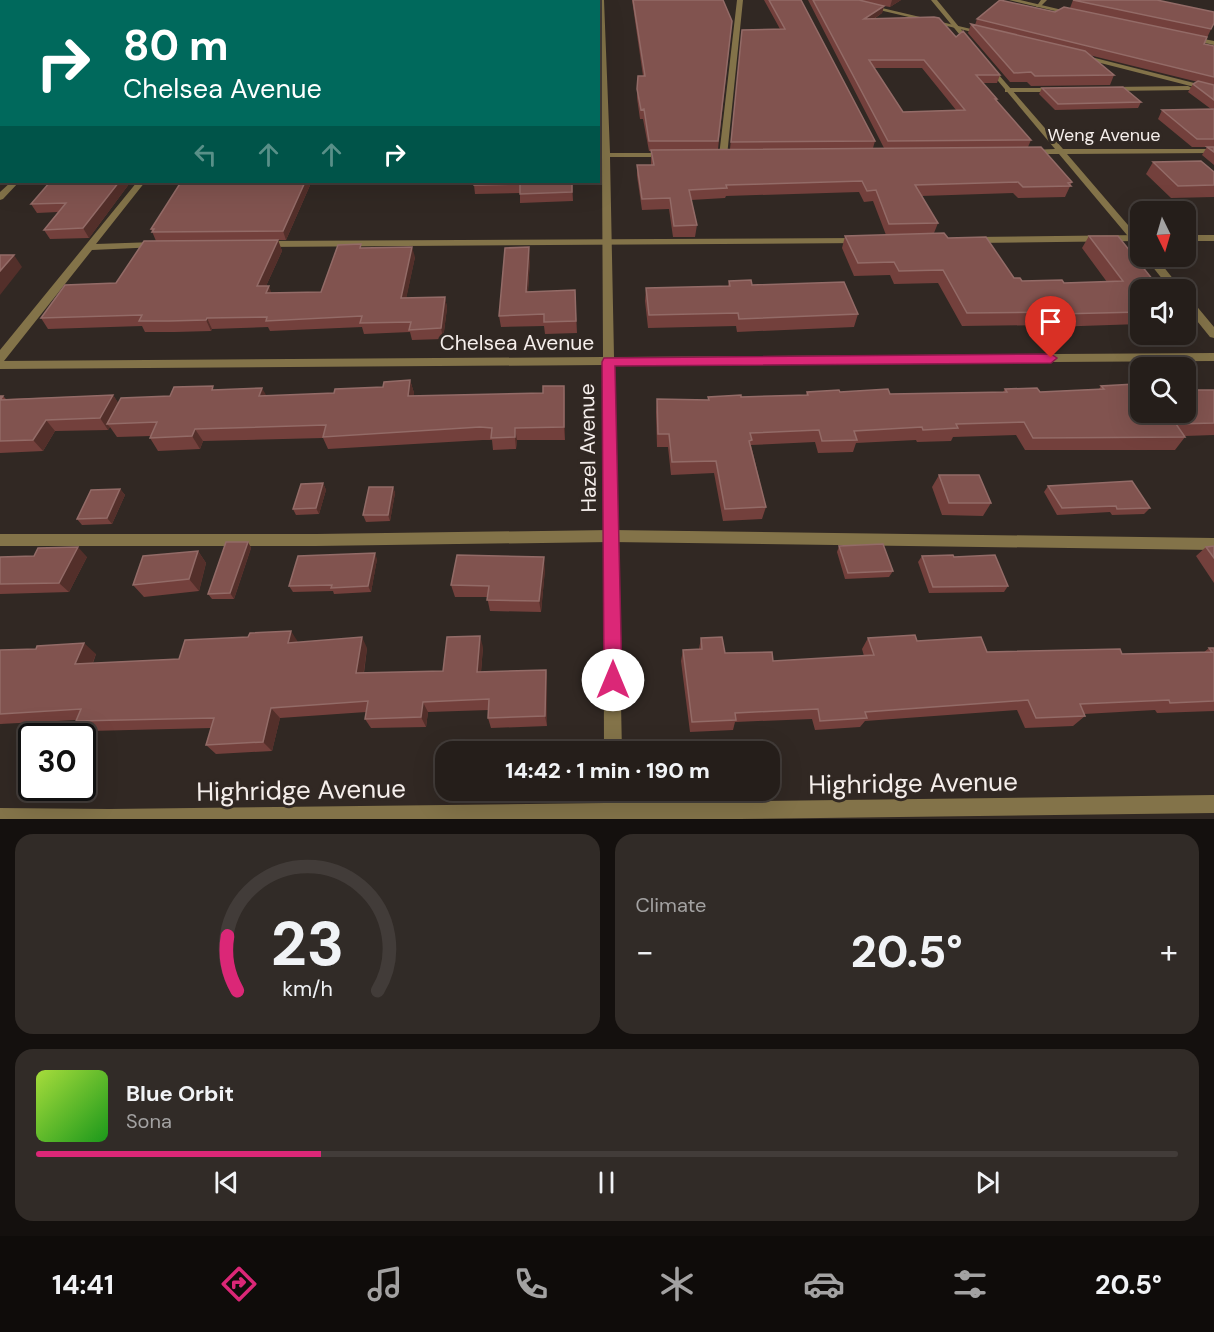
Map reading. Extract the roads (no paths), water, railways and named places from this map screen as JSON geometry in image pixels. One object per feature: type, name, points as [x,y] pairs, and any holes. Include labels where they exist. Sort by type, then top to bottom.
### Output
[{"type":"street","name":"Hazel Avenue","points":[[602,0],[602,155],[607,242],[614,741]]},
{"type":"street","points":[[723,156],[741,0]]},
{"type":"street","points":[[840,0],[992,35]]},
{"type":"street","points":[[934,0],[979,55]]},
{"type":"street","points":[[1012,0],[1085,16]]},
{"type":"street","points":[[1038,6],[1044,0]]},
{"type":"street","points":[[1179,36],[1214,43]]},
{"type":"street","points":[[1077,56],[1212,90]]},
{"type":"street","points":[[986,63],[1130,232]]},
{"type":"street","points":[[1100,89],[1212,90]]},
{"type":"street","points":[[1008,90],[1066,90]]},
{"type":"street","name":"Weng Avenue","points":[[1017,152],[1214,151]]},
{"type":"street","points":[[602,155],[676,156]]},
{"type":"street","points":[[711,156],[734,156]]},
{"type":"street","points":[[0,196],[14,183]]},
{"type":"street","points":[[0,358],[140,183]]},
{"type":"street","points":[[1196,238],[1214,238]]},
{"type":"street","points":[[962,240],[1130,241]]},
{"type":"street","points":[[258,244],[868,241]]},
{"type":"street","points":[[91,247],[163,245]]},
{"type":"street","points":[[1158,267],[1168,279]]},
{"type":"street","points":[[1196,312],[1214,334]]},
{"type":"street","name":"Chelsea Avenue","points":[[0,365],[1214,357]]},
{"type":"street","points":[[0,540],[316,540],[611,536],[1214,544]]},
{"type":"street","points":[[614,801],[614,813]]},
{"type":"street","name":"Highridge Avenue","points":[[0,816],[109,818],[1214,804]]}]
